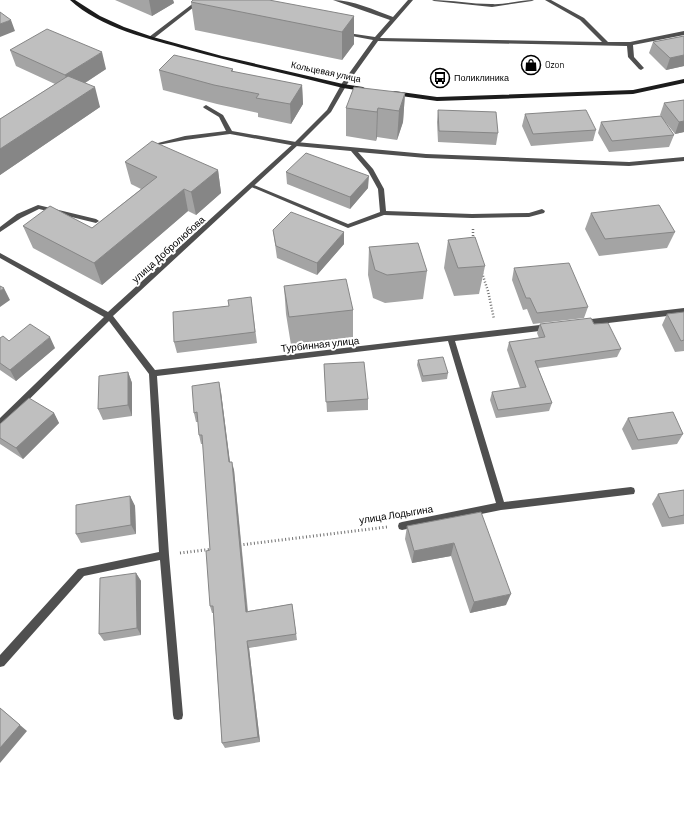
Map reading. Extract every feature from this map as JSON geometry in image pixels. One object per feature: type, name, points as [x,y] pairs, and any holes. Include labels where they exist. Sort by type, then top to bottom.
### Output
[{"type":"street","name":"Кольцевая улица","points":[[72,0],[98,17],[122,28],[151,38],[220,57],[343,86],[367,89]]},
{"type":"street","points":[[190,0],[205,4]]},
{"type":"street","points":[[335,0],[354,4],[393,19]]},
{"type":"street","name":"улица Добролюбова","points":[[0,422],[109,316],[252,186],[329,111],[343,86],[376,39],[411,0]]},
{"type":"street","points":[[434,0],[492,6],[532,0]]},
{"type":"street","points":[[546,0],[582,18],[607,44]]},
{"type":"street","points":[[151,38],[197,3]]},
{"type":"street","points":[[337,31],[376,39],[607,44],[630,44],[684,33]]},
{"type":"street","points":[[630,44],[631,57],[641,68]]},
{"type":"street","points":[[390,93],[437,99],[633,92],[684,81]]},
{"type":"street","points":[[206,107],[221,116],[230,132]]},
{"type":"street","points":[[160,144],[185,138],[230,132],[296,144],[426,156],[621,163],[684,159]]},
{"type":"street","points":[[353,150],[371,170],[381,190],[383,213]]},
{"type":"street","points":[[252,186],[348,226],[383,213],[472,216],[529,215],[542,211]]},
{"type":"street","points":[[0,230],[18,216],[38,207],[96,221]]},
{"type":"street","points":[[0,255],[109,316],[153,373],[164,555],[178,715]]},
{"type":"street","points":[[575,324],[684,312]]},
{"type":"street","name":"Турбинная улица","points":[[153,373],[560,326]]},
{"type":"street","points":[[451,339],[501,506]]},
{"type":"street","name":"улица Лодыгина","points":[[402,526],[501,506],[631,491]]},
{"type":"street","points":[[0,662],[81,572],[164,555]]},
{"type":"path","points":[[472,216],[473,241]]},
{"type":"path","points":[[480,269],[488,291],[497,333]]},
{"type":"path","name":"улица Лодыгина","points":[[236,546],[402,526]]},
{"type":"path","points":[[164,555],[220,548]]},
{"type":"building","points":[[193,0],[269,0],[354,16],[342,32],[191,2]]},
{"type":"building","points":[[0,12],[11,20],[0,24]]},
{"type":"building","points":[[47,29],[102,52],[65,75],[10,50]]},
{"type":"building","points":[[684,36],[684,55],[670,58],[653,42]]},
{"type":"building","points":[[174,55],[233,69],[231,71],[302,85],[290,104],[256,98],[259,94],[214,85],[159,70]]},
{"type":"building","points":[[68,76],[95,87],[0,149],[0,119]]},
{"type":"building","points":[[354,87],[405,93],[399,111],[378,108],[377,112],[346,108]]},
{"type":"building","points":[[684,100],[684,121],[679,122],[664,103]]},
{"type":"building","points":[[438,110],[496,112],[498,133],[439,131]]},
{"type":"building","points":[[586,110],[596,130],[533,134],[525,114]]},
{"type":"building","points":[[661,116],[674,135],[612,141],[601,122]]},
{"type":"building","points":[[152,141],[218,170],[191,192],[184,189],[94,263],[23,226],[50,206],[92,228],[157,177],[125,162]]},
{"type":"building","points":[[306,153],[369,176],[350,197],[286,172]]},
{"type":"building","points":[[659,205],[675,232],[605,239],[591,213]]},
{"type":"building","points":[[291,212],[344,232],[317,263],[276,246],[273,230]]},
{"type":"building","points":[[475,237],[485,266],[458,268],[448,240]]},
{"type":"building","points":[[418,243],[427,271],[387,275],[375,270],[369,247]]},
{"type":"building","points":[[569,263],[588,307],[537,313],[530,298],[526,298],[514,268]]},
{"type":"building","points":[[346,279],[353,310],[289,317],[284,286]]},
{"type":"building","points":[[251,297],[255,332],[174,342],[173,312],[229,306],[228,300]]},
{"type":"building","points":[[684,312],[684,340],[681,341],[667,314]]},
{"type":"building","points":[[591,318],[594,324],[608,323],[621,349],[535,361],[552,403],[498,410],[492,392],[526,387],[509,342],[545,337],[540,324]]},
{"type":"building","points":[[30,324],[50,337],[10,370],[0,363],[0,338],[3,336],[9,341]]},
{"type":"building","points":[[443,357],[448,373],[423,376],[418,360]]},
{"type":"building","points":[[364,362],[368,399],[326,402],[324,364]]},
{"type":"building","points":[[128,372],[128,405],[98,409],[99,376]]},
{"type":"building","points":[[219,382],[229,462],[232,462],[246,612],[292,604],[296,634],[247,641],[258,737],[222,743],[213,606],[210,606],[206,551],[210,550],[202,435],[199,435],[197,412],[194,413],[192,386]]},
{"type":"building","points":[[29,398],[54,413],[16,448],[0,438],[0,424]]},
{"type":"building","points":[[673,412],[683,434],[638,440],[628,418]]},
{"type":"building","points":[[684,490],[684,515],[669,518],[658,494]]},
{"type":"building","points":[[130,496],[131,525],[76,534],[76,505]]},
{"type":"building","points":[[481,512],[511,594],[474,602],[454,543],[414,551],[407,526]]},
{"type":"building","points":[[136,573],[137,628],[99,634],[100,578]]},
{"type":"building","points":[[0,708],[20,725],[0,748]]},
{"type":"place","name":"Ozon","points":[[531,65]]},
{"type":"place","name":"Поликлиника","points":[[440,78]]}]
